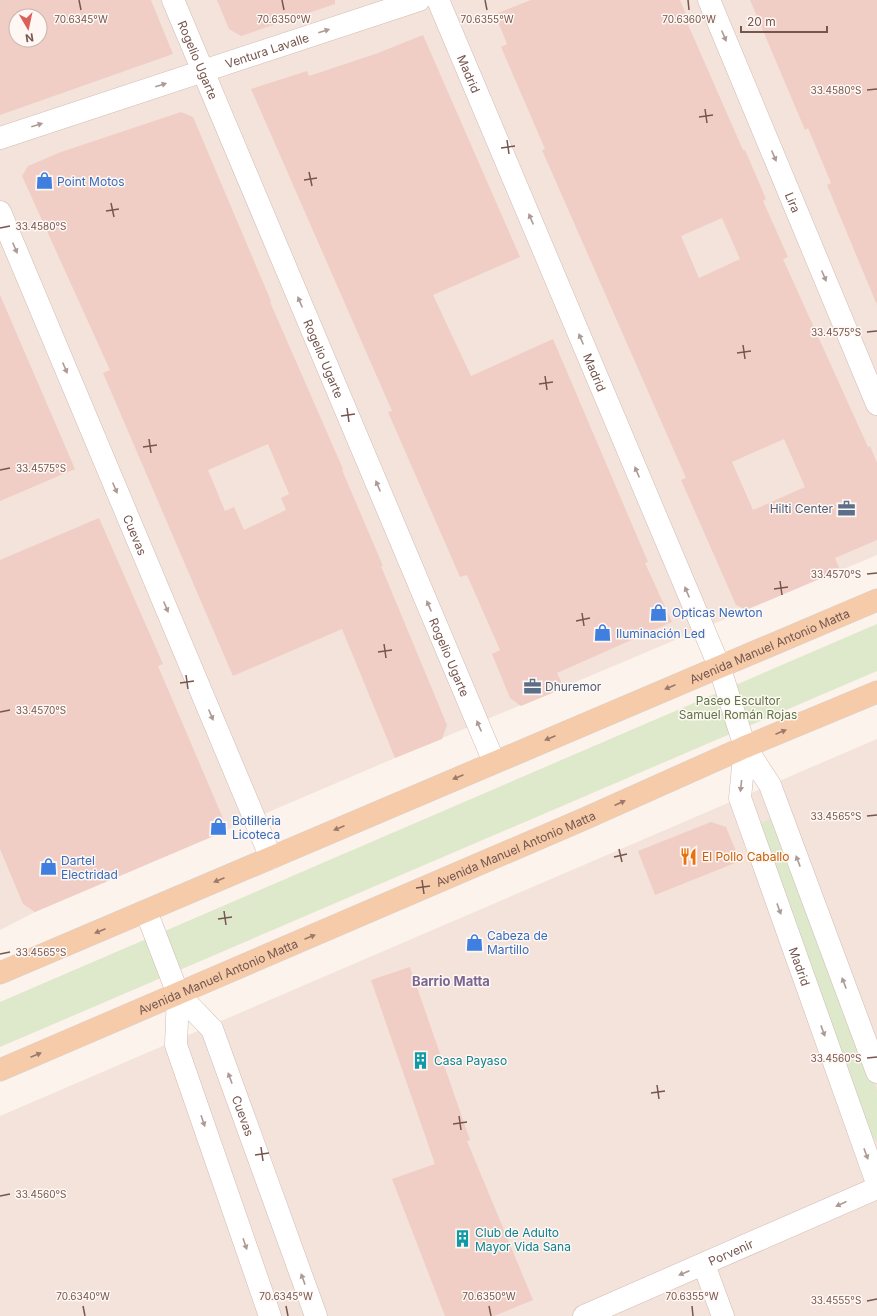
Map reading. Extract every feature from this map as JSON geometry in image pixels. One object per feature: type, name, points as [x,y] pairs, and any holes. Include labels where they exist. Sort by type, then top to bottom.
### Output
[{"type":"main road","name":"Avenida Manuel Antonio Matta","points":[[1,969],[146,911],[877,600]]},
{"type":"main road","name":"Avenida Manuel Antonio Matta","points":[[0,1070],[584,819],[745,747],[877,692]]},
{"type":"street","name":"Rogelio Ugarte","points":[[173,0],[494,762]]},
{"type":"street","name":"Ventura Lavalle","points":[[0,138],[419,0]]},
{"type":"street","name":"Madrid","points":[[438,0],[719,666],[745,747],[770,785],[877,1072]]},
{"type":"street","name":"Lira","points":[[709,0],[877,404]]},
{"type":"street","name":"Cuevas","points":[[0,212],[271,858]]},
{"type":"street","name":"Madrid","points":[[745,747],[740,798],[877,1183]]},
{"type":"street","name":"Cuevas","points":[[146,911],[178,994],[212,1029],[316,1316]]},
{"type":"street","name":"Cuevas","points":[[178,994],[176,1044],[270,1316]]},
{"type":"street","name":"Porvenir","points":[[584,1316],[617,1310],[704,1265],[877,1188]]},
{"type":"street","points":[[704,1265],[722,1316]]},
{"type":"shaded area","points":[[0,0],[877,0],[877,555],[395,758],[35,912],[0,930]]},
{"type":"shaded area","points":[[877,739],[877,1316],[0,1316],[0,1116]]},
{"type":"green space","name":"Paseo Escultor Samuel Román Rojas","points":[[877,624],[877,671],[0,1047],[0,1002]]},
{"type":"green space","points":[[776,818],[877,1091],[877,1141],[871,1135],[759,825],[769,819]]},
{"type":"building","points":[[0,0],[151,0],[173,54],[0,115]]},
{"type":"building","points":[[217,0],[335,0],[335,4],[241,36],[229,29]]},
{"type":"building","points":[[531,0],[680,0],[688,19],[686,20],[766,199],[763,201],[788,257],[783,259],[868,447],[870,446],[877,463],[877,540],[835,558],[840,570],[746,610],[736,605],[681,480],[686,478],[542,150],[545,149],[501,47],[507,44],[495,14]],"holes":[[[722,218],[740,259],[699,278],[681,236]],[[784,439],[805,487],[753,510],[732,462]]]},
{"type":"building","points":[[750,0],[877,0],[877,305],[827,185],[831,183],[808,128],[805,130]]},
{"type":"building","points":[[423,35],[520,257],[433,295],[471,376],[553,339],[648,562],[645,563],[672,622],[557,673],[564,688],[521,706],[510,698],[492,654],[500,650],[467,575],[460,577],[388,412],[392,411],[251,89],[307,71],[309,76],[378,53]]},
{"type":"building","points":[[181,112],[193,117],[271,301],[270,302],[343,469],[342,470],[383,566],[381,566],[447,725],[442,739],[395,758],[342,629],[233,676],[103,373],[110,370],[22,176],[28,166],[61,152]],"holes":[[[268,444],[289,494],[281,498],[286,510],[244,530],[234,507],[225,511],[208,470]]]},
{"type":"building","points":[[0,295],[75,469],[0,501]]},
{"type":"building","points":[[99,518],[163,664],[158,666],[228,830],[35,912],[23,904],[0,849],[0,560]]},
{"type":"building","name":"El Pollo Caballo","points":[[711,822],[726,827],[740,861],[655,895],[638,851]]},
{"type":"building","name":"Club de Adulto Mayor Vida Sana","points":[[410,967],[470,1140],[467,1141],[533,1300],[494,1316],[445,1316],[392,1179],[435,1164],[371,980]]},
{"type":"place","name":"Point Motos","points":[[44,181]]},
{"type":"place","name":"Hilti Center","points":[[846,508]]},
{"type":"place","name":"Opticas Newton","points":[[659,612]]},
{"type":"place","name":"Iluminación Led","points":[[603,633]]},
{"type":"place","name":"Dhuremor","points":[[532,686]]},
{"type":"place","name":"Botilleria Licoteca","points":[[219,827]]},
{"type":"place","name":"El Pollo Caballo","points":[[689,856]]},
{"type":"place","name":"Dartel Electridad","points":[[48,867]]},
{"type":"place","name":"Cabeza de Martillo","points":[[474,942]]},
{"type":"place","name":"Casa Payaso","points":[[421,1060]]},
{"type":"place","name":"Club de Adulto Mayor Vida Sana","points":[[462,1239]]},
{"type":"district","name":"Barrio Matta","points":[[451,981]]}]
